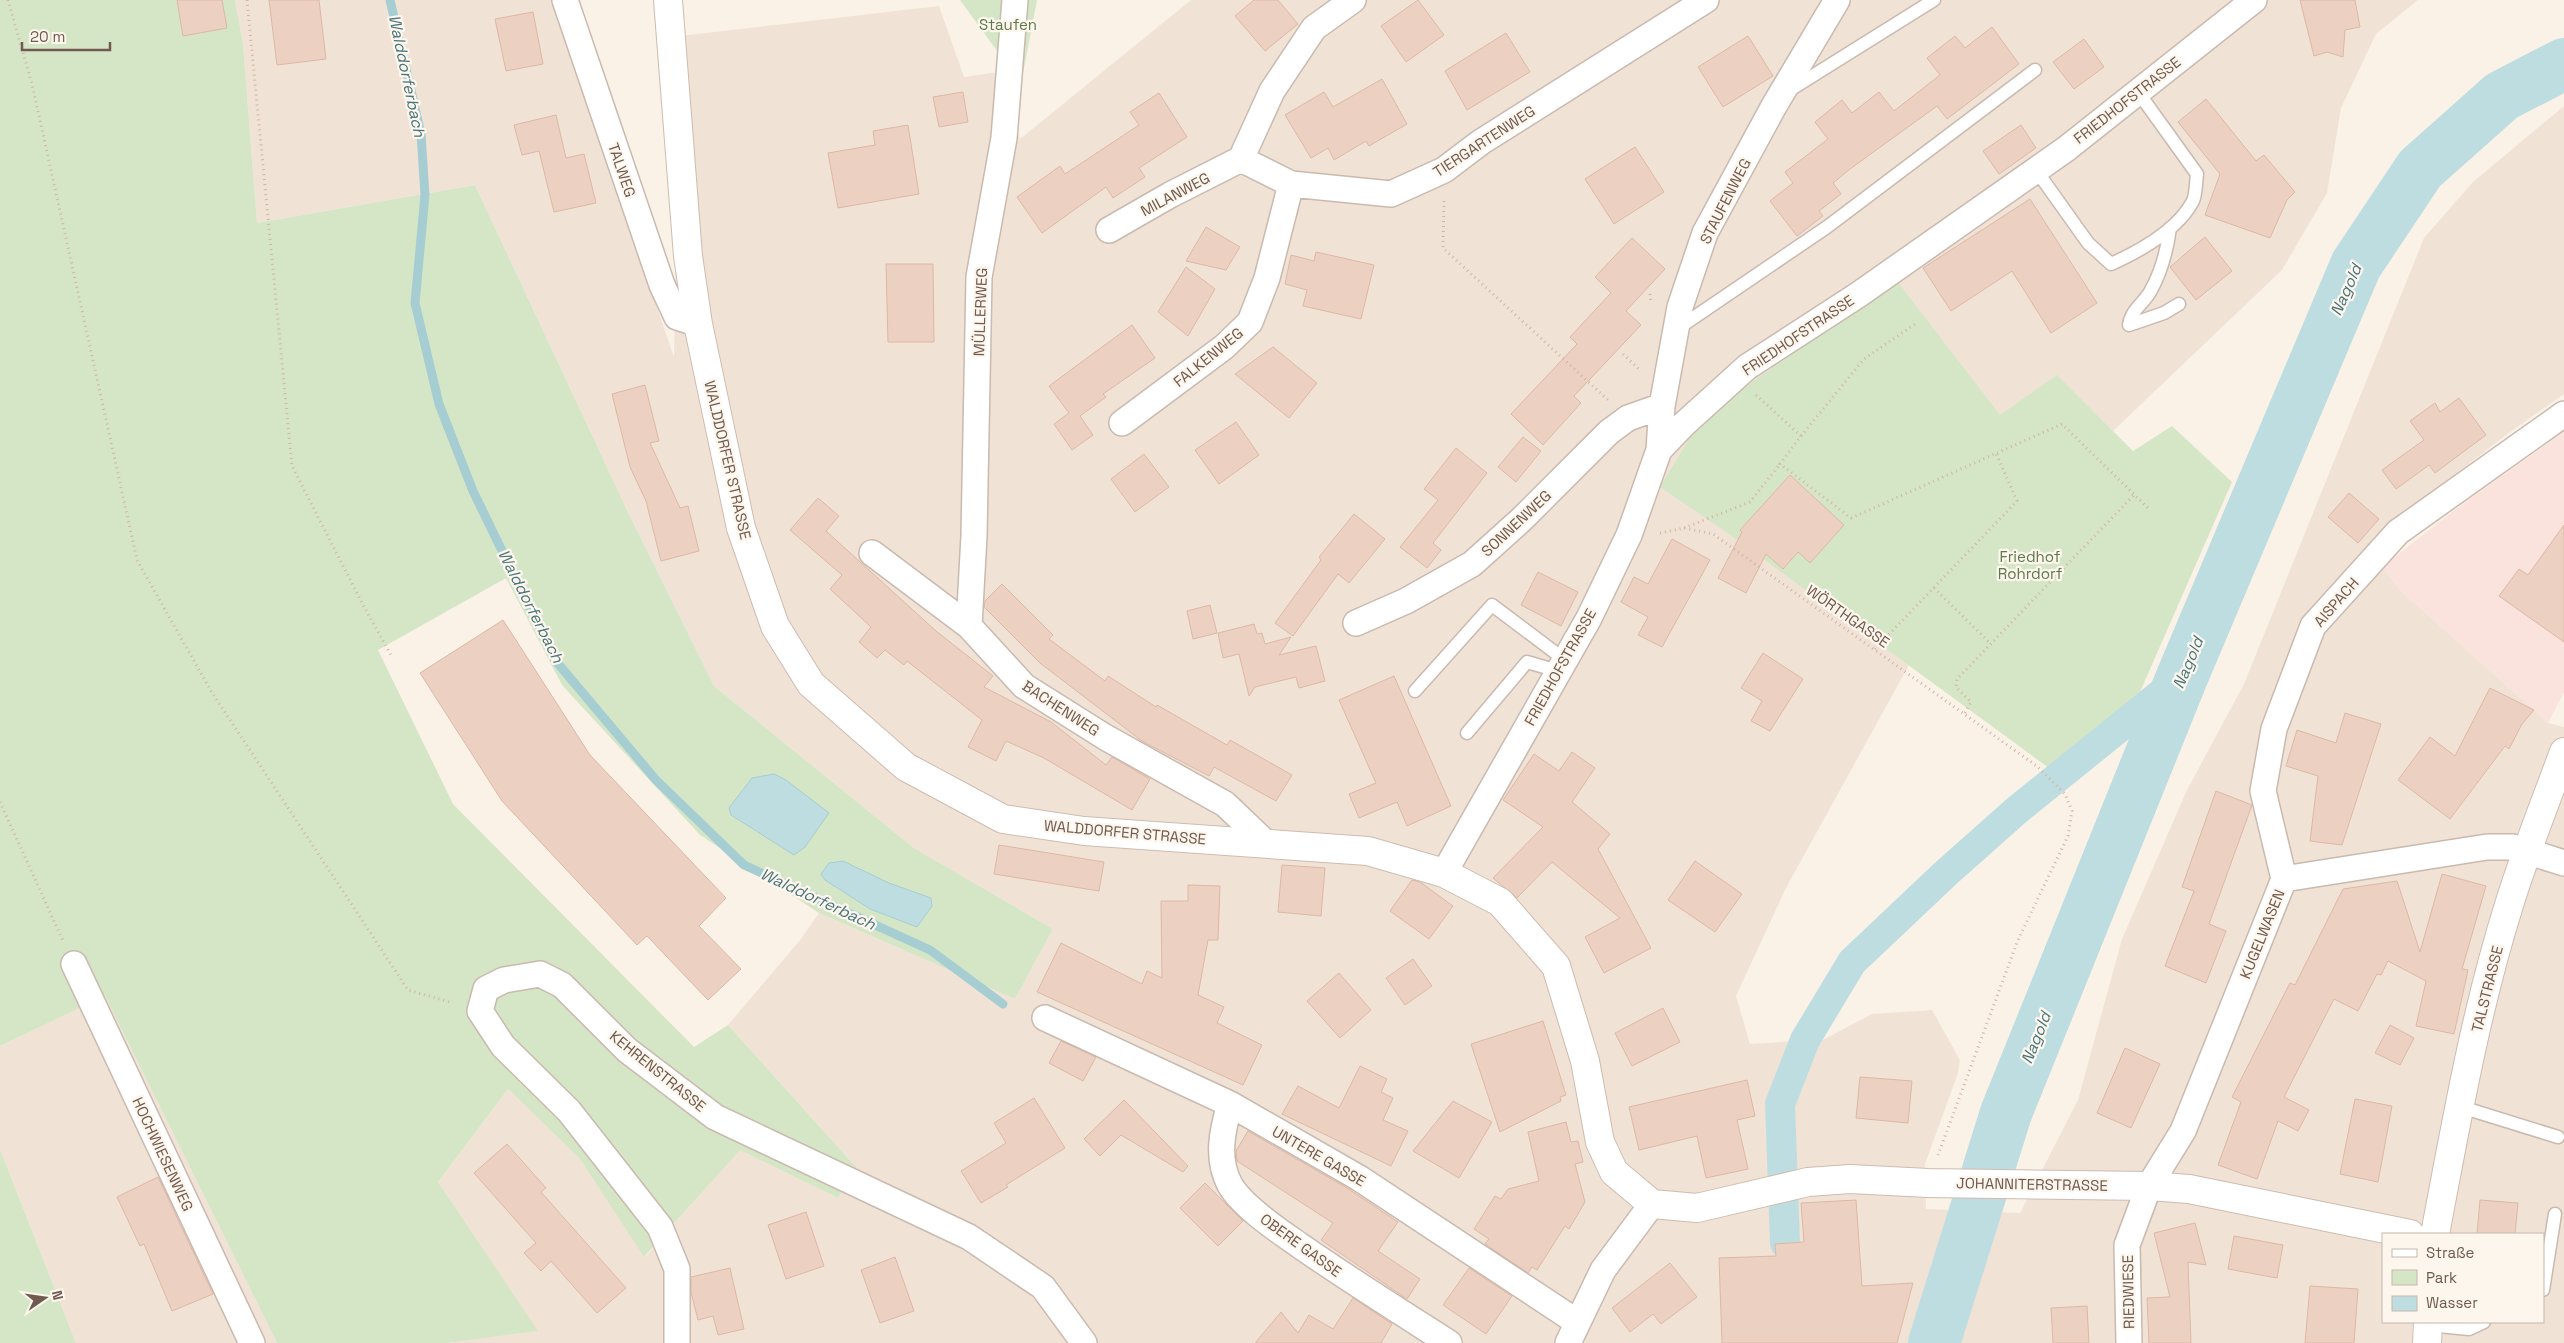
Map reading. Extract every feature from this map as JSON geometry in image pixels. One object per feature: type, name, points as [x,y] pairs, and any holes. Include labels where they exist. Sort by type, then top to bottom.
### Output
[{"type":"street","name":"TALWEG","points":[[565,0],[662,285],[677,317],[698,324]]},
{"type":"street","name":"WALDDORFER STRASSE","points":[[668,0],[688,256],[698,324],[741,528],[775,626],[810,684],[906,767],[1003,819],[1084,831],[1368,851],[1444,873],[1500,902],[1556,966],[1585,1062],[1600,1142],[1614,1172],[1652,1204]]},
{"type":"street","name":"MÜLLERWEG","points":[[969,626],[974,536],[979,276],[1004,138],[1016,0]]},
{"type":"street","points":[[1241,160],[1272,91],[1314,28],[1353,0]]},
{"type":"street","name":"TIERGARTENWEG","points":[[1241,160],[1291,184],[1391,194],[1444,170],[1481,142],[1706,0]]},
{"type":"street","name":"STAUFENWEG","points":[[1659,450],[1662,406],[1680,307],[1705,233],[1781,95],[1837,0]]},
{"type":"street","name":"FRIEDHOFSTRASSE","points":[[1444,873],[1589,618],[1629,535],[1659,450],[1747,367],[1858,295],[2036,170],[2254,0]]},
{"type":"street","name":"MILANWEG","points":[[1109,230],[1170,195],[1241,160]]},
{"type":"street","name":"FALKENWEG","points":[[1122,423],[1224,347],[1250,322],[1267,278],[1291,184]]},
{"type":"street","name":"SONNENWEG","points":[[1356,623],[1406,601],[1472,564],[1522,519],[1609,432],[1628,418],[1662,406]]},
{"type":"street","name":"AISPACH","points":[[2284,879],[2263,791],[2274,729],[2313,626],[2398,532],[2564,414]]},
{"type":"street","name":"BACHENWEG","points":[[872,553],[969,626],[1024,686],[1105,737],[1225,804],[1266,843]]},
{"type":"street","name":"TALSTRASSE","points":[[2435,1233],[2458,1106],[2485,990],[2509,906],[2564,752]]},
{"type":"street","name":"KUGELWASEN","points":[[2149,1186],[2183,1131],[2284,879],[2487,847],[2513,847],[2564,863]]},
{"type":"street","name":"HOCHWIESENWEG","points":[[74,964],[252,1343]]},
{"type":"street","name":"KEHRENSTRASSE","points":[[480,1011],[486,989],[504,980],[540,974],[562,984],[627,1050],[715,1117],[969,1237],[1043,1287],[1084,1343]]},
{"type":"street","points":[[480,1011],[503,1046],[569,1111],[660,1228],[676,1268],[677,1343]]},
{"type":"street","name":"UNTERE GASSE","points":[[1045,1018],[1230,1104],[1359,1178],[1572,1333]]},
{"type":"street","name":"OBERE GASSE","points":[[1230,1104],[1224,1123],[1220,1155],[1231,1186],[1264,1220],[1344,1276],[1449,1343]]},
{"type":"street","name":"JOHANNITERSTRASSE","points":[[1652,1204],[1697,1208],[1808,1182],[1850,1179],[1934,1183],[2149,1186],[2189,1189],[2405,1233]]},
{"type":"street","name":"RIEDWIESE","points":[[2130,1343],[2127,1245],[2149,1186]]},
{"type":"street","points":[[1572,1333],[1603,1270],[1652,1204]]},
{"type":"lane","points":[[1781,95],[1934,0]]},
{"type":"lane","points":[[1676,330],[1827,227],[2035,70]]},
{"type":"lane","points":[[2036,170],[2088,243],[2111,264],[2146,248],[2170,228],[2193,200],[2197,174],[2138,92]]},
{"type":"lane","points":[[2170,228],[2166,256],[2149,294],[2133,312],[2128,325],[2164,313],[2179,304]]},
{"type":"lane","points":[[1415,691],[1492,604],[1562,666]]},
{"type":"lane","points":[[1467,733],[1526,662],[1562,666]]},
{"type":"lane","points":[[2458,1106],[2558,1137]]},
{"type":"lane","points":[[2544,1284],[2555,1214]]},
{"type":"lane","points":[[2428,1330],[2469,1329],[2482,1323]]},
{"type":"path","points":[[8,0],[32,84],[137,560],[211,690],[408,990],[480,1011]]},
{"type":"path","points":[[247,0],[292,466],[362,603],[392,657]]},
{"type":"path","points":[[1444,170],[1443,248],[1628,418]]},
{"type":"path","points":[[1684,528],[1750,502],[1864,359],[1918,322]]},
{"type":"path","points":[[1736,377],[1801,436]]},
{"type":"path","points":[[1780,464],[1851,518],[2062,424],[2150,510]]},
{"type":"path","points":[[1875,649],[2017,501],[1996,453]]},
{"type":"path","points":[[1965,713],[1971,702],[1956,687],[1957,679],[2134,495]]},
{"type":"path","name":"WÖRTHGASSE","points":[[1629,535],[1648,535],[1684,528],[1713,534],[1965,713],[2038,767],[2065,794],[2072,811],[2068,836],[2018,940],[1934,1183]]},
{"type":"path","points":[[1934,588],[1991,644]]},
{"type":"path","points":[[0,802],[74,964]]},
{"type":"shaded area","points":[[235,0],[551,0],[674,357],[680,36],[939,6],[964,77],[999,72],[1020,139],[1191,0],[2418,0],[2376,34],[2341,108],[2327,193],[2282,270],[2113,431],[2057,376],[1807,591],[1909,665],[1786,888],[1736,996],[1750,1044],[1794,1041],[1815,1044],[1872,1014],[1932,1010],[1960,1060],[1958,1073],[1925,1164],[1926,1209],[2020,1213],[2078,1100],[2122,939],[2187,790],[2244,684],[2424,238],[2473,182],[2564,106],[2564,394],[2510,432],[2414,506],[2367,548],[2401,591],[2548,723],[2564,727],[2564,1343],[448,1343],[537,1331],[438,1182],[508,1089],[580,1159],[645,1257],[740,1149],[838,1198],[857,1168],[728,1025],[801,939],[819,913],[1015,999],[1053,929],[914,848],[714,686],[627,510],[475,185],[257,223],[243,43]]},
{"type":"shaded area","points":[[2564,432],[2564,692],[2548,723],[2401,591],[2382,567],[2464,503]]},
{"type":"shaded area","points":[[105,996],[277,1343],[76,1343],[0,1149],[0,1046]]},
{"type":"green space","points":[[0,0],[235,0],[243,43],[257,223],[475,185],[627,510],[714,686],[914,848],[1053,929],[1015,999],[819,913],[700,835],[562,685],[506,578],[378,650],[453,804],[694,1047],[728,1025],[857,1168],[838,1198],[740,1150],[644,1257],[580,1159],[508,1089],[438,1182],[538,1331],[448,1343],[277,1343],[105,996],[0,1046]]},
{"type":"green space","name":"Staufen","points":[[960,0],[1037,0],[1021,84]]},
{"type":"green space","name":"Friedhof Rohrdorf","points":[[1897,281],[2000,415],[2057,375],[2133,451],[2172,426],[2232,482],[2133,708],[2053,771],[1729,534],[1660,487],[1703,416]]},
{"type":"green space","points":[[0,1149],[76,1343],[0,1343]]},
{"type":"water","points":[[774,774],[786,780],[829,813],[805,847],[794,855],[731,815],[729,808],[752,778]]},
{"type":"water","points":[[843,861],[889,883],[931,898],[932,906],[917,927],[870,909],[825,880],[821,874],[829,863]]},
{"type":"building","points":[[177,0],[222,0],[227,28],[183,36]]},
{"type":"building","points":[[269,0],[319,0],[326,59],[277,65]]},
{"type":"building","points":[[1254,0],[1278,0],[1298,24],[1265,51],[1235,16]]},
{"type":"building","points":[[1418,0],[1444,35],[1406,62],[1381,26]]},
{"type":"building","points":[[2300,0],[2355,0],[2360,27],[2345,30],[2343,57],[2327,52],[2314,56]]},
{"type":"building","points":[[533,12],[543,64],[506,71],[495,19]]},
{"type":"building","points":[[1992,27],[2019,64],[1947,119],[1937,106],[1850,169],[1833,183],[1841,194],[1819,211],[1823,216],[1797,236],[1770,201],[1793,183],[1785,172],[1828,139],[1815,122],[1842,100],[1852,113],[1879,92],[1894,111],[1940,75],[1927,58],[1955,36],[1965,48]]},
{"type":"building","points":[[1506,33],[1530,72],[1467,110],[1445,71]]},
{"type":"building","points":[[1748,36],[1773,76],[1723,107],[1698,67]]},
{"type":"building","points":[[2084,39],[2104,67],[2074,89],[2053,62]]},
{"type":"building","points":[[1382,79],[1407,124],[1369,146],[1366,141],[1334,160],[1328,148],[1311,158],[1285,115],[1324,92],[1333,107]]},
{"type":"building","points":[[963,92],[968,122],[939,127],[933,97]]},
{"type":"building","points":[[1159,93],[1187,137],[1139,168],[1145,177],[1113,198],[1106,187],[1042,233],[1017,197],[1060,166],[1065,174],[1139,125],[1130,112]]},
{"type":"building","points":[[2206,99],[2256,161],[2264,155],[2295,192],[2287,200],[2270,238],[2205,215],[2220,174],[2178,122]]},
{"type":"building","points":[[556,115],[566,158],[584,154],[596,203],[554,212],[539,151],[522,155],[514,125]]},
{"type":"building","points":[[908,125],[919,194],[838,208],[828,153],[875,145],[873,131]]},
{"type":"building","points":[[2021,125],[2036,148],[1999,174],[1983,151]]},
{"type":"building","points":[[1635,147],[1664,192],[1614,224],[1585,179]]},
{"type":"building","points":[[2030,199],[2097,303],[2051,333],[2012,271],[1951,311],[1923,268]]},
{"type":"building","points":[[1206,227],[1240,247],[1226,270],[1186,261]]},
{"type":"building","points":[[2205,237],[2232,271],[2196,300],[2170,267]]},
{"type":"building","points":[[1632,238],[1665,269],[1626,311],[1641,325],[1574,396],[1581,403],[1543,445],[1511,414],[1577,344],[1570,337],[1611,293],[1595,277]]},
{"type":"building","points":[[1316,252],[1374,265],[1361,319],[1303,306],[1307,290],[1285,284],[1291,255],[1314,261]]},
{"type":"building","points":[[886,264],[933,264],[934,342],[888,342]]},
{"type":"building","points":[[1186,267],[1215,289],[1188,336],[1158,312]]},
{"type":"building","points":[[1132,325],[1155,358],[1103,394],[1106,397],[1080,416],[1093,435],[1072,450],[1054,424],[1069,413],[1049,386]]},
{"type":"building","points":[[1273,347],[1317,383],[1289,418],[1235,374]]},
{"type":"building","points":[[645,385],[659,441],[650,443],[680,508],[688,506],[699,551],[661,561],[646,501],[630,467],[612,394]]},
{"type":"building","points":[[2459,398],[2486,435],[2435,473],[2429,465],[2396,489],[2382,470],[2424,440],[2410,421],[2435,403],[2440,412]]},
{"type":"building","points":[[1236,422],[1259,455],[1219,484],[1195,450]]},
{"type":"building","points":[[1523,437],[1541,451],[1516,482],[1498,467]]},
{"type":"building","points":[[1456,448],[1487,473],[1433,543],[1441,550],[1427,568],[1400,547],[1438,500],[1424,489]]},
{"type":"building","points":[[1144,454],[1169,487],[1135,512],[1111,479]]},
{"type":"building","points":[[1790,475],[1844,525],[1810,563],[1798,552],[1783,569],[1766,554],[1746,593],[1718,578],[1742,532],[1740,530]]},
{"type":"building","points":[[2349,493],[2379,519],[2358,543],[2328,517]]},
{"type":"building","points":[[818,498],[839,516],[826,531],[936,631],[993,676],[984,687],[1051,722],[1106,765],[1112,757],[1150,779],[1132,810],[1044,758],[1006,741],[996,761],[968,747],[982,720],[907,661],[904,665],[885,650],[877,658],[859,642],[871,627],[830,589],[842,575],[790,530]]},
{"type":"building","points":[[1354,514],[1385,539],[1349,583],[1338,574],[1293,636],[1275,623],[1321,560],[1319,557]]},
{"type":"building","points":[[2564,525],[2564,642],[2499,596],[2519,569],[2528,575]]},
{"type":"building","points":[[1672,539],[1710,560],[1662,647],[1638,635],[1648,617],[1621,602],[1634,577],[1648,584]]},
{"type":"building","points":[[1538,572],[1578,592],[1561,626],[1521,605]]},
{"type":"building","points":[[1002,584],[1053,635],[1049,639],[1105,681],[1108,676],[1156,707],[1157,705],[1227,745],[1230,740],[1292,775],[1276,801],[1214,767],[1209,776],[1142,741],[1040,663],[984,607],[985,601]]},
{"type":"building","points":[[1210,605],[1217,633],[1193,639],[1187,611]]},
{"type":"building","points":[[503,620],[590,755],[726,898],[699,926],[741,969],[708,1000],[647,936],[637,945],[502,801],[420,673]]},
{"type":"building","points":[[1254,624],[1257,634],[1262,633],[1265,644],[1291,637],[1279,655],[1316,646],[1325,681],[1299,688],[1296,677],[1255,687],[1249,696],[1239,654],[1223,658],[1218,633]]},
{"type":"building","points":[[1763,653],[1803,679],[1770,731],[1751,721],[1762,701],[1741,688]]},
{"type":"building","points":[[1394,676],[1451,806],[1407,826],[1397,802],[1359,818],[1349,794],[1376,783],[1339,700]]},
{"type":"building","points":[[2490,688],[2534,710],[2522,724],[2509,749],[2505,746],[2450,819],[2398,780],[2430,737],[2455,756]]},
{"type":"building","points":[[2345,713],[2381,724],[2342,845],[2310,841],[2318,776],[2286,766],[2297,730],[2336,743]]},
{"type":"building","points":[[1572,752],[1595,768],[1572,802],[1610,834],[1598,849],[1651,948],[1604,973],[1585,937],[1620,918],[1552,862],[1517,898],[1493,878],[1543,827],[1503,800],[1534,754],[1559,771]]},
{"type":"building","points":[[2216,791],[2252,805],[2209,924],[2226,931],[2206,983],[2165,966],[2194,891],[2182,887]]},
{"type":"building","points":[[999,845],[1104,862],[1099,891],[994,874]]},
{"type":"building","points":[[1695,861],[1742,894],[1715,932],[1668,900]]},
{"type":"building","points":[[1282,865],[1325,868],[1321,916],[1278,912]]},
{"type":"building","points":[[2442,874],[2486,886],[2462,969],[2468,970],[2454,1034],[2416,1026],[2426,981],[2388,961],[2381,975],[2377,974],[2358,1011],[2334,999],[2284,1097],[2309,1110],[2298,1131],[2278,1121],[2257,1179],[2218,1165],[2241,1102],[2232,1097],[2290,983],[2295,985],[2343,889],[2397,881],[2420,952]]},
{"type":"building","points":[[1412,880],[1420,882],[1453,906],[1429,939],[1390,911]]},
{"type":"building","points":[[1188,885],[1220,886],[1218,940],[1208,940],[1198,995],[1224,1007],[1217,1023],[1262,1045],[1243,1085],[1037,992],[1061,943],[1142,984],[1147,971],[1162,978],[1161,901],[1188,901]]},
{"type":"building","points":[[1413,959],[1432,986],[1405,1005],[1386,978]]},
{"type":"building","points":[[1339,973],[1371,1010],[1340,1038],[1307,1001]]},
{"type":"building","points":[[1663,1008],[1680,1042],[1632,1066],[1615,1033]]},
{"type":"building","points":[[1543,1021],[1566,1095],[1560,1097],[1561,1101],[1500,1132],[1471,1044]]},
{"type":"building","points":[[2390,1025],[2414,1038],[2400,1065],[2375,1053]]},
{"type":"building","points":[[1061,1041],[1096,1057],[1083,1081],[1049,1063]]},
{"type":"building","points":[[2125,1048],[2160,1064],[2131,1128],[2097,1113]]},
{"type":"building","points":[[1360,1066],[1387,1079],[1381,1092],[1393,1098],[1383,1120],[1408,1131],[1391,1166],[1282,1114],[1298,1086],[1339,1108]]},
{"type":"building","points":[[1860,1077],[1912,1081],[1908,1123],[1856,1118]]},
{"type":"building","points":[[1747,1080],[1755,1116],[1737,1120],[1748,1169],[1706,1178],[1697,1136],[1639,1150],[1629,1107]]},
{"type":"building","points":[[1034,1098],[1065,1148],[981,1203],[961,1171],[1006,1143],[994,1123]]},
{"type":"building","points":[[2355,1099],[2392,1106],[2378,1182],[2340,1174]]},
{"type":"building","points":[[1124,1100],[1188,1166],[1183,1172],[1121,1135],[1100,1156],[1084,1139]]},
{"type":"building","points":[[1453,1101],[1492,1122],[1459,1178],[1413,1151]]},
{"type":"building","points":[[1566,1122],[1571,1142],[1578,1141],[1583,1162],[1575,1164],[1585,1202],[1569,1229],[1565,1226],[1537,1270],[1532,1267],[1528,1273],[1485,1244],[1489,1239],[1474,1229],[1495,1196],[1501,1199],[1508,1189],[1539,1181],[1528,1132]]},
{"type":"building","points":[[1248,1131],[1347,1188],[1398,1222],[1378,1251],[1420,1279],[1407,1299],[1321,1240],[1333,1223],[1237,1161],[1236,1151]]},
{"type":"building","points":[[507,1144],[546,1188],[541,1192],[626,1288],[597,1313],[551,1261],[541,1271],[524,1253],[536,1243],[474,1173]]},
{"type":"building","points":[[158,1177],[213,1294],[172,1311],[144,1244],[140,1246],[117,1197]]},
{"type":"building","points":[[1205,1183],[1243,1221],[1218,1246],[1180,1208]]},
{"type":"building","points":[[1856,1200],[1862,1286],[1913,1283],[1897,1343],[1722,1343],[1719,1258],[1776,1256],[1775,1244],[1804,1242],[1801,1203]]},
{"type":"building","points":[[2480,1200],[2518,1203],[2515,1233],[2477,1233]]},
{"type":"building","points":[[806,1212],[824,1266],[786,1279],[768,1225]]},
{"type":"building","points":[[2195,1223],[2206,1265],[2188,1262],[2191,1343],[2149,1343],[2147,1298],[2170,1297],[2154,1233]]},
{"type":"building","points":[[2234,1236],[2283,1245],[2277,1278],[2228,1269]]},
{"type":"building","points":[[895,1257],[914,1311],[880,1323],[861,1270]]},
{"type":"building","points":[[1670,1263],[1697,1297],[1661,1324],[1653,1314],[1630,1332],[1612,1308]]},
{"type":"building","points":[[730,1268],[744,1329],[718,1335],[713,1316],[698,1320],[691,1292],[691,1277]]},
{"type":"building","points":[[1469,1268],[1512,1296],[1486,1334],[1443,1305]]},
{"type":"building","points":[[2310,1286],[2358,1289],[2354,1343],[2305,1343]]},
{"type":"building","points":[[1353,1298],[1392,1324],[1381,1343],[1255,1343],[1281,1312],[1298,1333],[1309,1315],[1333,1329]]},
{"type":"building","points":[[2087,1306],[2089,1343],[2053,1343],[2051,1308]]},
{"type":"waterway","name":"Walddorferbach","points":[[390,0],[421,134],[425,195],[415,303],[439,404],[473,491],[555,660],[656,780],[744,865],[930,950],[1003,1004]]},
{"type":"waterway","name":"Nagold","points":[[1934,1343],[2006,1113],[2182,677],[2356,265],[2420,169],[2502,96],[2564,64]]},
{"type":"waterway","points":[[1785,1243],[1780,1104],[1805,1040],[1852,962],[1945,874],[2017,810],[2182,677]]}]
